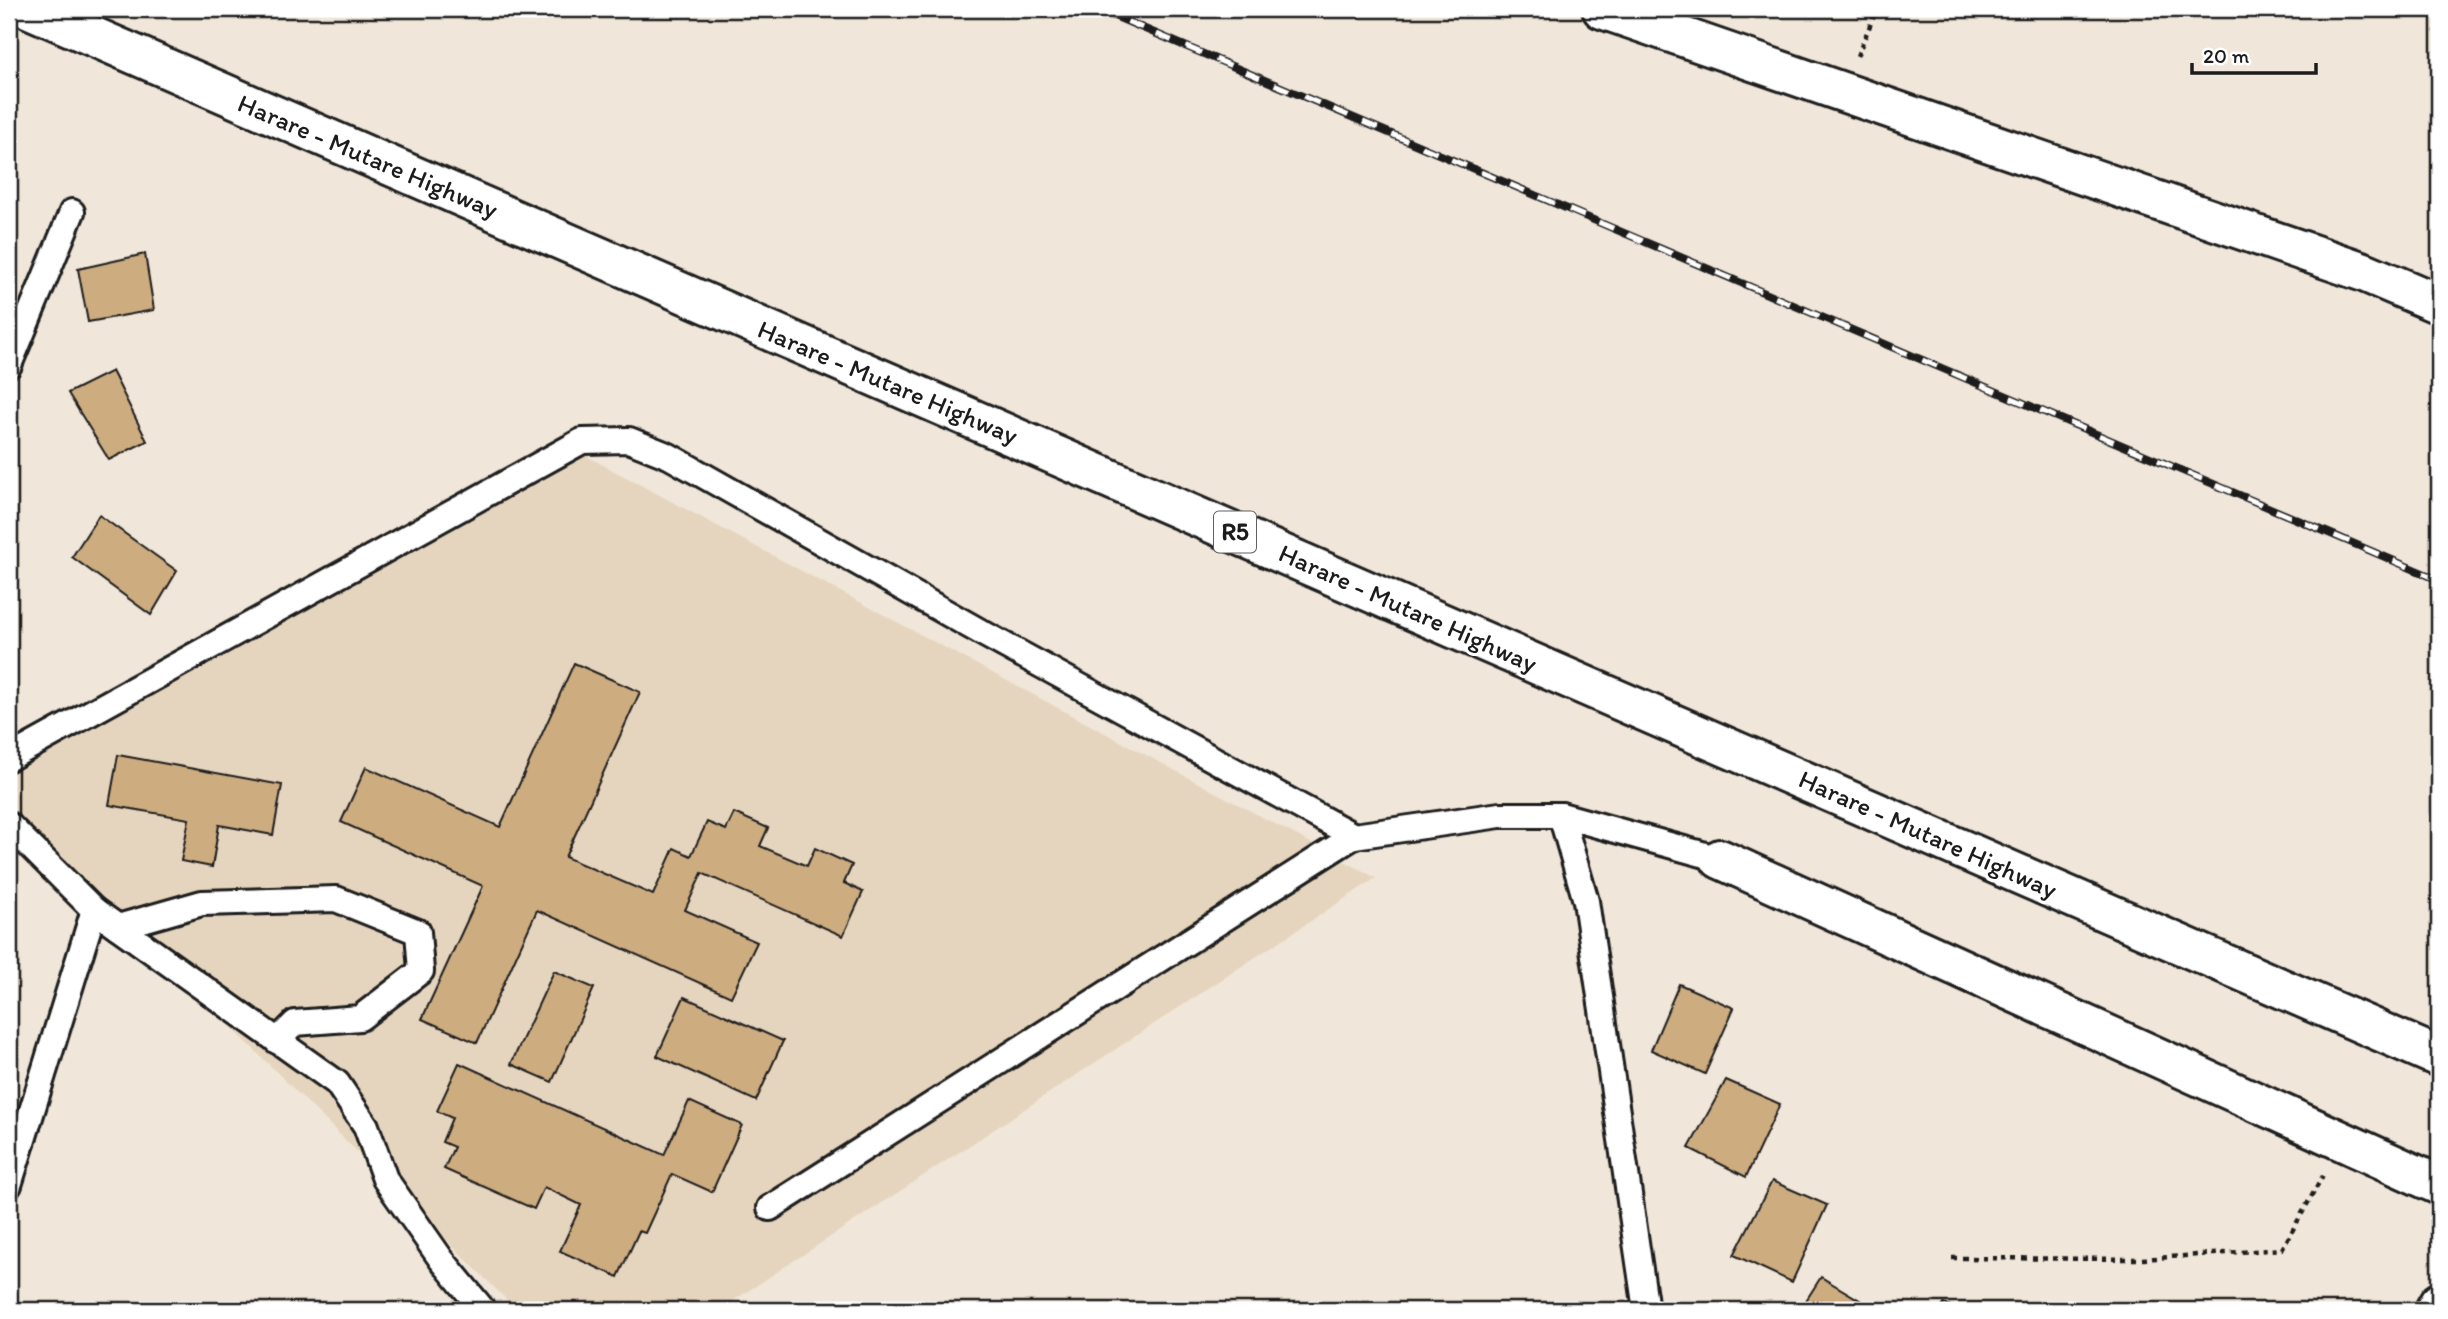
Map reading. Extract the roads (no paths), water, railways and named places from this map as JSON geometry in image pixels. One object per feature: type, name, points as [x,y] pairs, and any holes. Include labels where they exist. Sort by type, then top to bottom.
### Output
[{"type":"main road","name":"Harare - Mutare Highway","points":[[30,9],[2439,1057]]},
{"type":"main road","points":[[1602,9],[2351,267],[2439,304]]},
{"type":"main road","points":[[1720,859],[2439,1185]]},
{"type":"main road","points":[[2435,1310],[2439,1303]]},
{"type":"lane","points":[[9,365],[72,212]]},
{"type":"lane","points":[[9,758],[582,441],[629,440],[669,456],[998,642],[1354,836]]},
{"type":"lane","points":[[770,1208],[1354,836],[1500,815],[1561,815],[1720,859]]},
{"type":"lane","points":[[1561,815],[1587,901],[1646,1310]]},
{"type":"lane","points":[[9,825],[94,910],[337,1083],[366,1126],[385,1179],[441,1259],[483,1310]]},
{"type":"lane","points":[[118,927],[202,903],[336,899],[418,932],[421,971],[360,1018],[295,1023],[277,1041]]},
{"type":"lane","points":[[9,1185],[94,910]]},
{"type":"railway","points":[[1098,9],[2439,580]]}]
